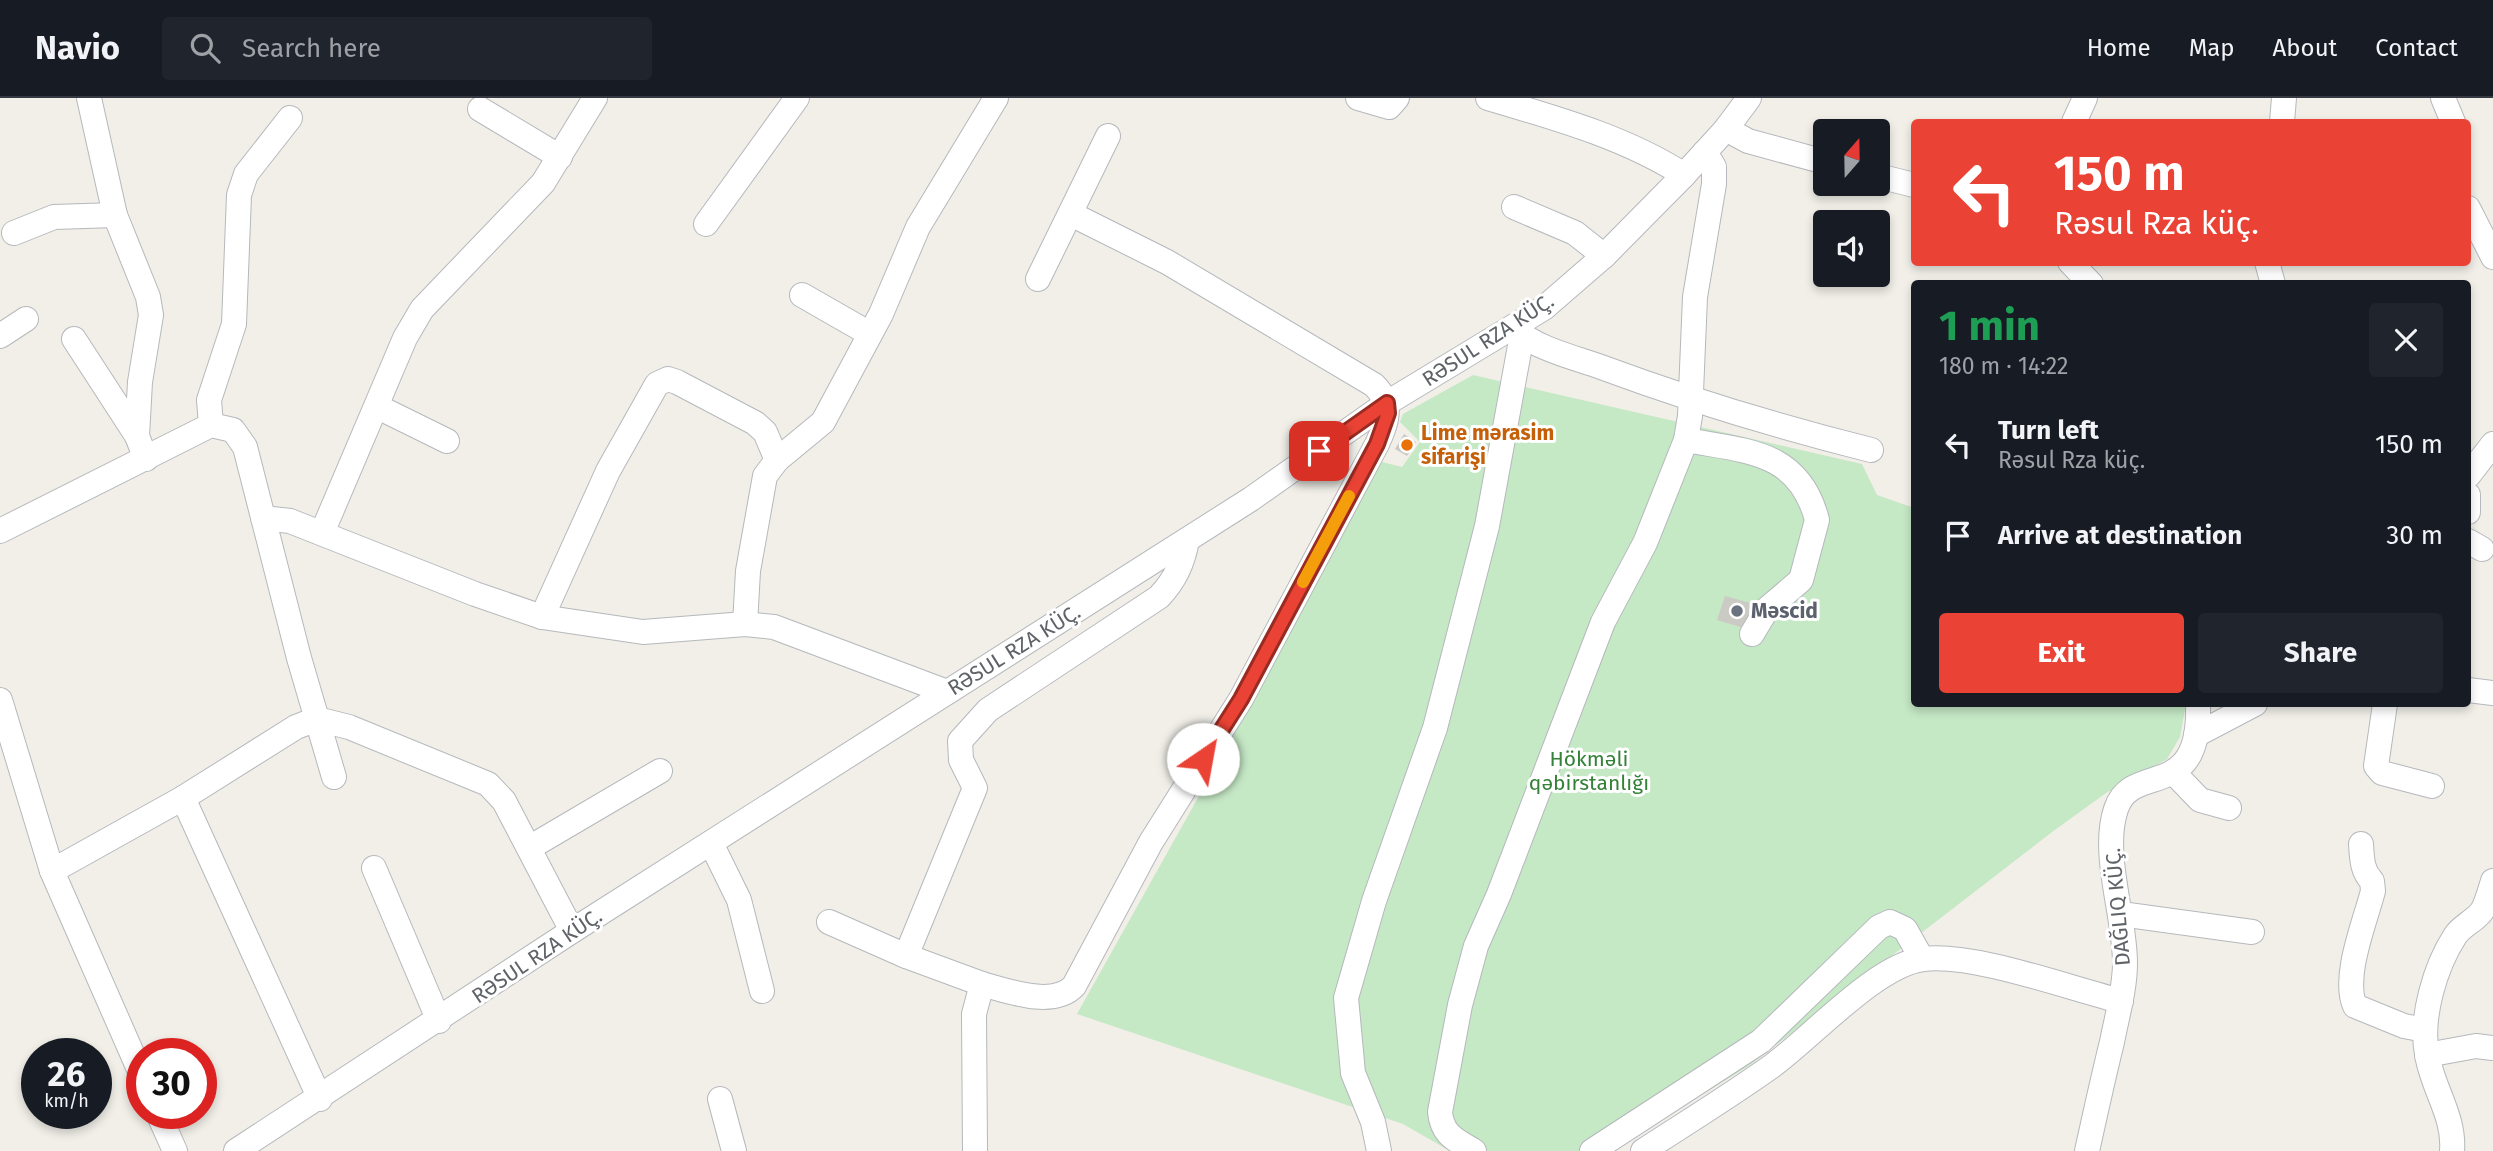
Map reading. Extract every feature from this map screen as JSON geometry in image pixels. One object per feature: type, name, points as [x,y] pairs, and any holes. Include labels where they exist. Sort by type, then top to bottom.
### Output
[{"type":"street","points":[[89,98],[116,215],[148,298],[151,315],[140,382],[142,447]]},
{"type":"street","points":[[322,533],[378,407],[405,338],[422,309],[520,210],[543,183],[595,98]]},
{"type":"street","points":[[706,224],[797,98]]},
{"type":"street","points":[[745,624],[747,571],[760,491],[765,476],[777,460],[823,422],[870,334],[918,227],[996,98]]},
{"type":"street","points":[[1358,98],[1389,107],[1397,98]]},
{"type":"street","points":[[1488,98],[1553,107],[1651,154],[1684,176]]},
{"type":"street","name":"RƏSUL RZA KÜÇ.","points":[[246,1148],[572,931],[1187,540],[1387,403],[1518,332],[1604,256],[1684,176],[1726,129],[1749,98]]},
{"type":"street","points":[[2075,119],[2085,98]]},
{"type":"street","points":[[2282,119],[2284,98]]},
{"type":"street","points":[[2443,98],[2453,119]]},
{"type":"street","points":[[480,109],[560,157]]},
{"type":"street","points":[[211,425],[209,400],[234,324],[239,195],[246,174],[290,118]]},
{"type":"street","points":[[1726,129],[1748,141],[1813,159]]},
{"type":"street","points":[[1038,279],[1108,136]]},
{"type":"street","points":[[1474,1151],[1447,1135],[1441,1126],[1440,1112],[1471,964],[1603,622],[1644,543],[1686,440],[1695,297],[1714,184],[1714,167],[1705,152]]},
{"type":"street","points":[[1890,179],[1911,184]]},
{"type":"street","points":[[1514,207],[1575,233],[1604,256]]},
{"type":"street","points":[[829,922],[906,956],[982,984],[1054,998],[1066,995],[1074,986],[1151,842],[1241,699],[1377,444],[1388,413],[1387,403],[1374,385],[1167,262],[1071,214]]},
{"type":"street","points":[[2471,214],[2493,257]]},
{"type":"street","points":[[14,233],[54,217],[116,215]]},
{"type":"street","points":[[2074,266],[2087,280]]},
{"type":"street","points":[[803,295],[870,334]]},
{"type":"street","points":[[0,336],[26,319]]},
{"type":"street","points":[[1379,1151],[1373,1122],[1353,1073],[1346,998],[1374,901],[1435,728],[1487,526],[1518,332],[1690,400],[1871,450]]},
{"type":"street","points":[[74,339],[142,447]]},
{"type":"street","points":[[542,617],[608,471],[657,384],[668,379],[677,382],[755,423],[765,432],[777,460]]},
{"type":"street","points":[[378,407],[447,441]]},
{"type":"street","points":[[0,531],[142,447],[211,425],[224,425],[240,437],[334,777]]},
{"type":"street","points":[[1686,440],[1763,455],[1781,462],[1793,472],[1814,510],[1817,520],[1801,580],[1767,609],[1752,634]]},
{"type":"street","points":[[2471,472],[2493,444]]},
{"type":"street","points":[[263,518],[289,521],[475,594],[542,617],[643,632],[745,624],[796,633],[947,692]]},
{"type":"street","points":[[906,956],[974,795],[975,788],[958,750],[960,741],[988,710],[1159,597],[1173,582],[1184,558],[1187,540]]},
{"type":"street","points":[[2471,690],[2493,693]]},
{"type":"street","points":[[0,700],[52,871],[126,1040]]},
{"type":"street","points":[[2087,1151],[2121,1001],[2125,965],[2113,854],[2112,826],[2116,808],[2127,791],[2174,773],[2190,754],[2196,735],[2198,707]]},
{"type":"street","points":[[2196,735],[2249,707]]},
{"type":"street","points":[[2385,707],[2376,766],[2382,773],[2432,786]]},
{"type":"street","points":[[52,871],[183,798],[296,727],[317,719],[349,727],[488,784],[504,801],[572,931]]},
{"type":"street","points":[[529,848],[660,771]]},
{"type":"street","points":[[2174,773],[2200,800],[2229,808]]},
{"type":"street","points":[[183,798],[320,1098]]},
{"type":"street","points":[[711,843],[739,900],[762,991]]},
{"type":"street","points":[[2361,844],[2362,864],[2365,874],[2372,881],[2373,891],[2351,979],[2350,995],[2355,1006],[2404,1026],[2425,1030]]},
{"type":"street","points":[[374,868],[439,1021]]},
{"type":"street","points":[[2452,1151],[2454,1134],[2427,1055],[2425,1030],[2446,953],[2456,934],[2482,910],[2493,881]]},
{"type":"street","points":[[2121,914],[2252,932]]},
{"type":"street","points":[[1592,1151],[1760,1041],[1879,927],[1890,922],[1905,929],[1922,960]]},
{"type":"street","points":[[1643,1151],[1773,1065],[1873,984],[1904,964],[1947,958],[1984,964],[2121,1001]]},
{"type":"street","points":[[975,1151],[974,1014],[982,984]]},
{"type":"street","points":[[2427,1055],[2476,1046],[2493,1048]]},
{"type":"street","points":[[720,1099],[734,1151]]},
{"type":"street","points":[[165,1129],[175,1151]]},
{"type":"green space","name":"Hökməli qəbirstanlığı","points":[[1473,375],[1862,464],[1877,495],[1911,507],[1911,707],[2185,707],[2180,737],[2167,759],[2106,793],[2052,832],[1750,1065],[1611,1151],[1450,1151],[1403,1124],[1077,1014],[1237,728],[1378,461],[1402,467],[1420,442],[1400,422],[1403,414]]},
{"type":"building","points":[[1404,434],[1416,442],[1407,456],[1395,449]]},
{"type":"building","points":[[1725,596],[1754,604],[1747,629],[1717,620]]},
{"type":"slow traffic","points":[[1303,582],[1349,496]]},
{"type":"place","name":"Lime mərasim sifarişi","points":[[1407,445]]},
{"type":"place","name":"Məscid","points":[[1737,611]]},
{"type":"route","points":[[1203,759],[1241,699],[1377,444],[1384,430],[1387,403],[1319,451]]}]
